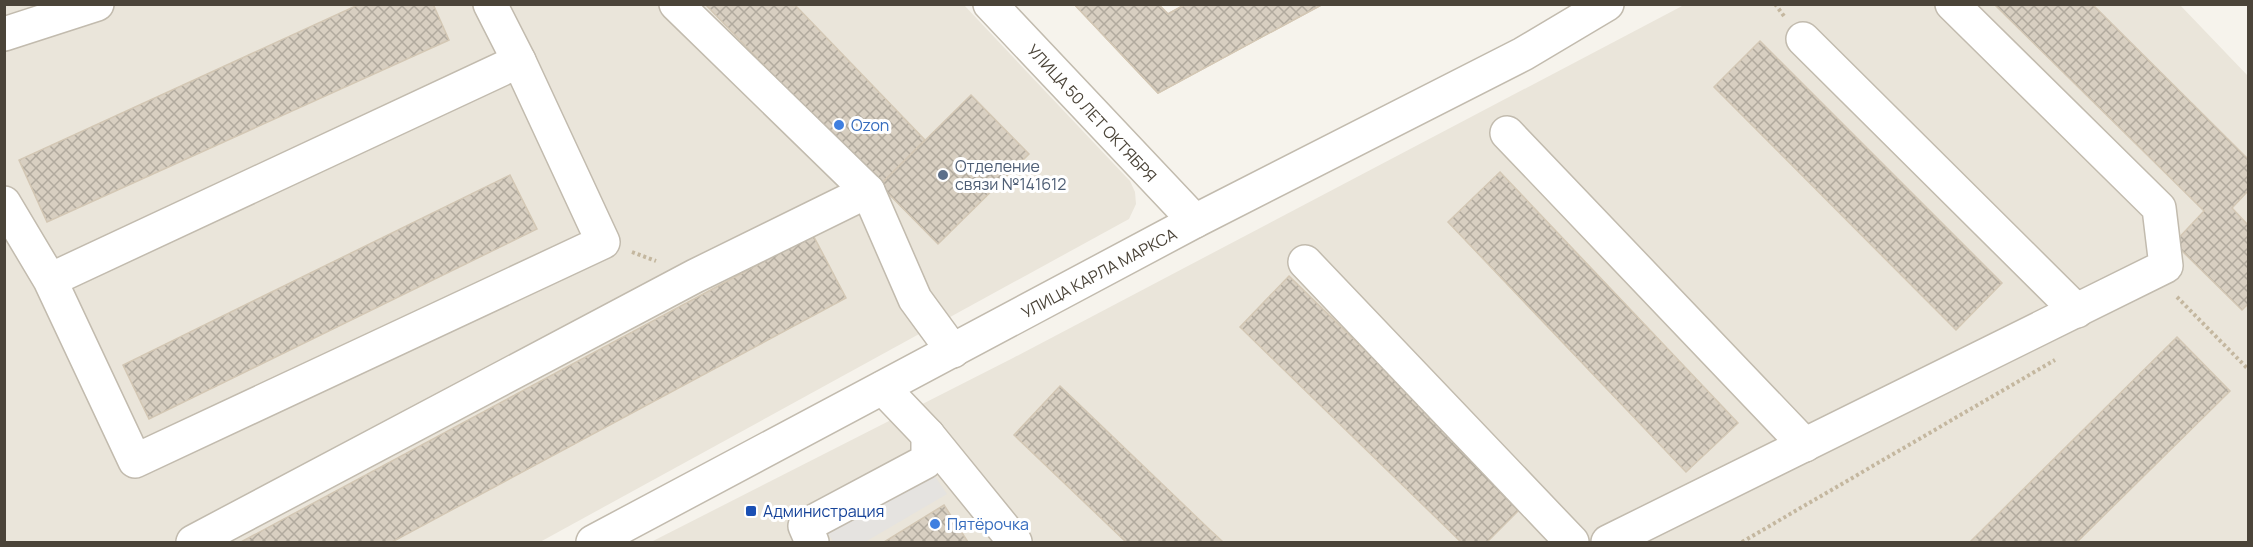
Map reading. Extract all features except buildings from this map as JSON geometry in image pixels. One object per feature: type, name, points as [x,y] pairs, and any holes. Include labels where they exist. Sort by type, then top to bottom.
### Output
[{"type":"street","points":[[4,34],[97,4]]},
{"type":"street","points":[[4,203],[50,280],[135,461],[603,242],[490,4]]},
{"type":"street","points":[[676,4],[868,191],[915,299],[953,351]]},
{"type":"street","name":"УЛИЦА 50 ЛЕТ ОКТЯБРЯ","points":[[990,4],[1195,221]]},
{"type":"street","name":"УЛИЦА КАРЛА МАРКСА","points":[[593,543],[1195,221],[1523,54],[1607,4]]},
{"type":"street","points":[[1608,543],[2166,266],[2159,208],[1952,4]]},
{"type":"street","points":[[1803,39],[2077,310]]},
{"type":"street","points":[[50,280],[519,61]]},
{"type":"street","points":[[1507,133],[1805,445]]},
{"type":"street","points":[[193,543],[696,276],[868,191]]},
{"type":"street","points":[[1305,262],[1572,543]]},
{"type":"street","points":[[883,388],[928,435],[1015,543]]},
{"type":"street","points":[[813,543],[805,526],[925,462],[928,453],[928,435]]},
{"type":"path","points":[[603,242],[696,276]]},
{"type":"path","points":[[2172,292],[2248,369]]},
{"type":"path","points":[[1742,543],[2060,358]]},
{"type":"shaded area","points":[[4,5],[964,5],[1130,181],[1135,192],[1136,204],[1129,219],[540,542],[5,542]]},
{"type":"shaded area","points":[[1684,5],[2180,5],[2248,76],[2248,542],[651,542],[1013,358]]},
{"type":"shaded area","points":[[925,462],[947,494],[865,542],[834,542],[811,512]]},
{"type":"place","name":"Ozon","points":[[839,125]]},
{"type":"place","name":"Отделение связи №141612","points":[[943,175]]},
{"type":"place","name":"Администрация","points":[[751,511]]},
{"type":"place","name":"Пятёрочка","points":[[935,524]]}]
